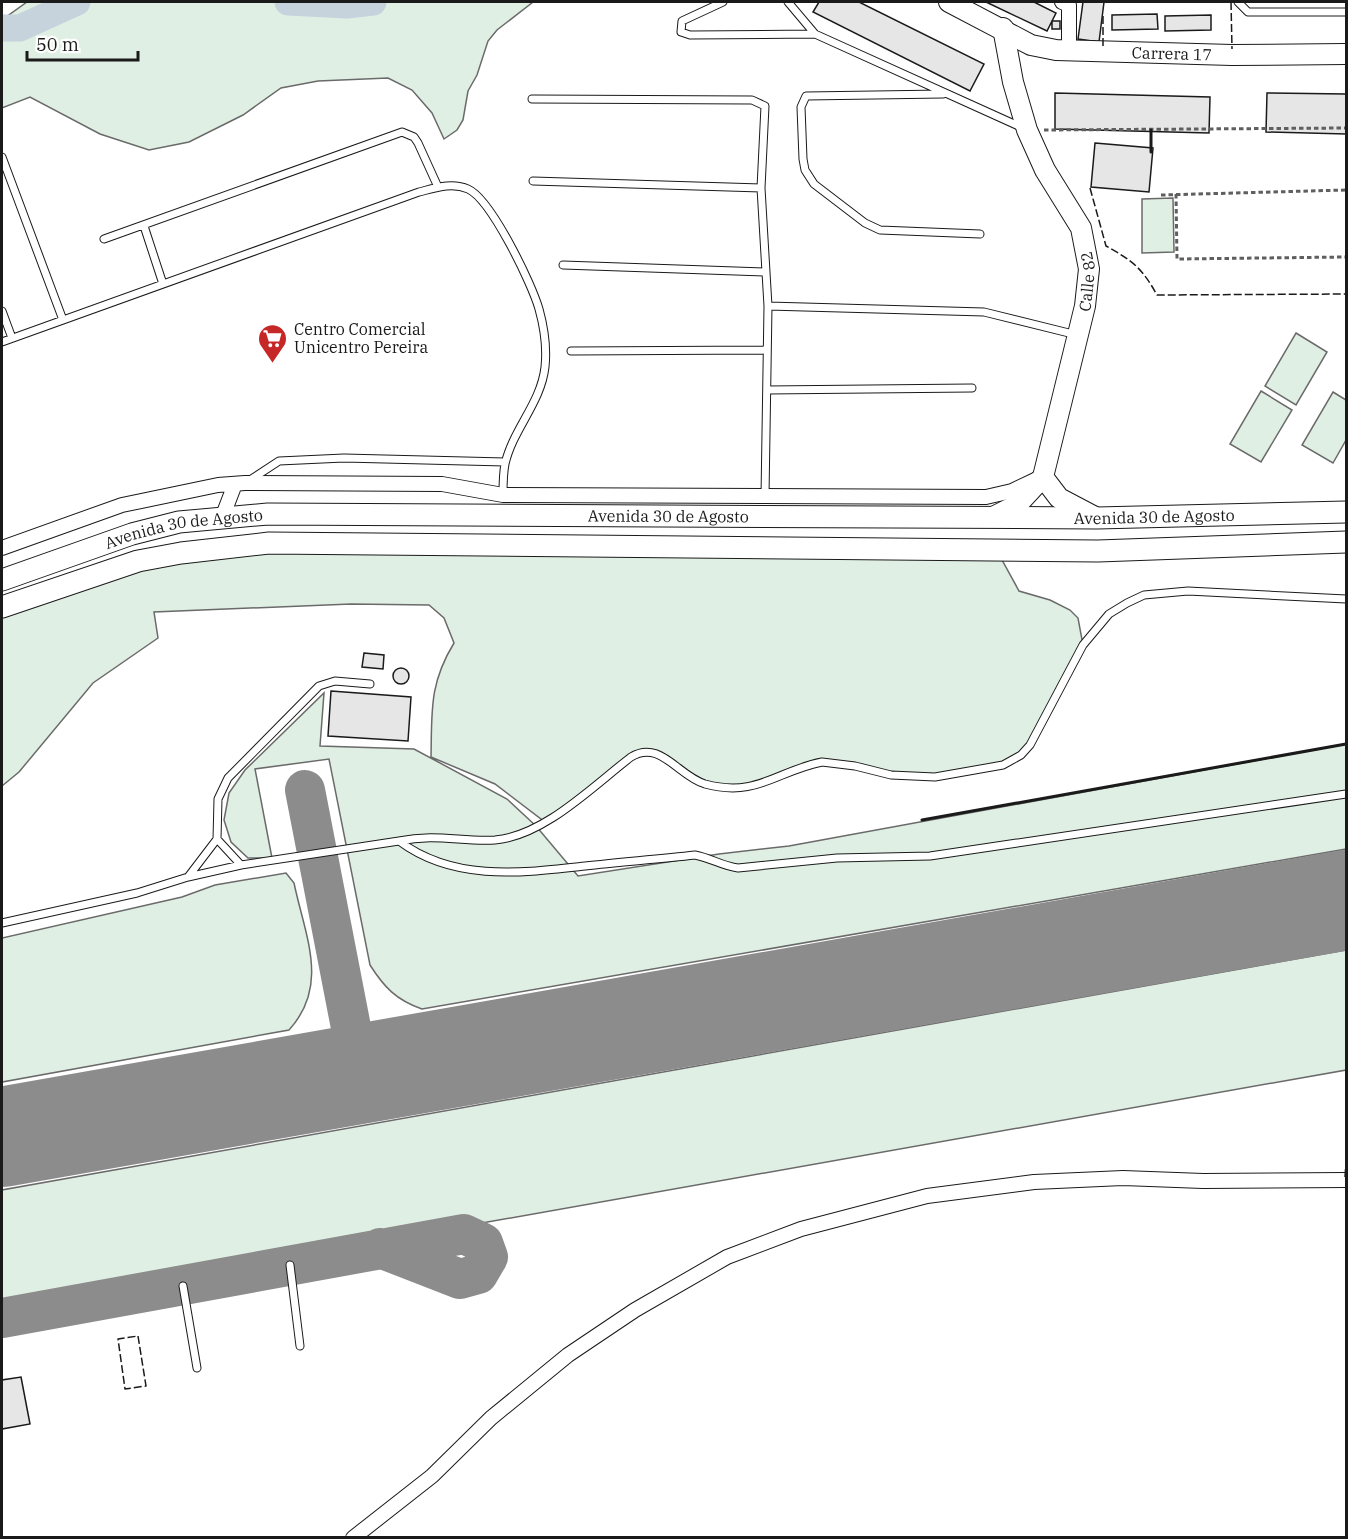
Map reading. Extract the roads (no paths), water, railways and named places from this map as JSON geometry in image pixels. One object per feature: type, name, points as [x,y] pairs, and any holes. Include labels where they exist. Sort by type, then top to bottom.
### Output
[{"type":"main road","name":"Avenida 30 de Agosto","points":[[2,580],[132,534],[180,522],[268,514],[505,505],[1097,518],[1347,512]]},
{"type":"main road","name":"Avenida 30 de Agosto","points":[[2,608],[138,561],[204,550],[269,543],[1098,551],[1347,542]]},
{"type":"street","name":"Carrera 17","points":[[950,2],[1031,45],[1069,52],[1347,54]]},
{"type":"street","points":[[1062,2],[1069,5],[1069,52]]},
{"type":"street","name":"Calle 82","points":[[993,517],[1017,506],[1043,477],[1089,283],[1085,242],[1075,216],[1045,170],[1028,130],[1013,82],[1002,28]]},
{"type":"street","points":[[2,548],[122,505],[240,483],[442,484],[505,505],[765,496],[986,497],[1012,491],[1043,477],[1059,498],[1097,518]]},
{"type":"street","points":[[222,518],[240,483]]},
{"type":"street","points":[[353,1538],[432,1476],[491,1418],[568,1355],[635,1310],[727,1257],[801,1229],[927,1196],[1034,1182],[1123,1178],[1203,1181],[1347,1180]]},
{"type":"lane","points":[[723,2],[682,21],[681,32],[690,35],[814,34],[1028,130]]},
{"type":"lane","points":[[788,2],[814,34]]},
{"type":"lane","points":[[1238,2],[1248,12],[1347,12]]},
{"type":"lane","points":[[945,94],[806,96],[801,107],[806,170],[814,184],[874,228],[891,232],[980,234]]},
{"type":"lane","points":[[532,99],[757,101],[766,109],[761,188],[768,306],[765,496]]},
{"type":"lane","points":[[104,239],[402,132],[414,137],[418,142],[438,187]]},
{"type":"lane","points":[[2,157],[63,320]]},
{"type":"lane","points":[[533,181],[761,188]]},
{"type":"lane","points":[[2,342],[438,187],[463,187],[481,199],[492,213],[529,282],[539,309],[545,349],[542,384],[505,462],[505,505]]},
{"type":"lane","points":[[144,225],[163,284]]},
{"type":"lane","points":[[563,265],[765,272]]},
{"type":"lane","points":[[768,306],[984,312],[1078,336]]},
{"type":"lane","points":[[2,310],[12,338]]},
{"type":"lane","points":[[571,351],[766,350]]},
{"type":"lane","points":[[767,390],[972,388]]},
{"type":"lane","points":[[240,483],[279,461],[344,458],[505,462]]},
{"type":"lane","points":[[2,923],[137,893],[188,877],[241,865],[432,835],[496,840],[516,836],[545,822],[631,757],[646,751],[661,755],[698,782],[739,788],[768,783],[807,765],[822,762],[913,777],[935,777],[1003,765],[1021,756],[1030,745],[1083,645],[1096,626],[1127,603],[1144,595],[1188,591],[1347,599]]},
{"type":"lane","points":[[188,877],[217,839],[218,799],[228,778],[319,686],[335,681],[370,684]]},
{"type":"lane","points":[[399,841],[423,857],[489,873],[512,874],[695,855],[706,857],[724,867],[738,868],[837,858],[930,856],[1347,794]]},
{"type":"lane","points":[[217,839],[241,865]]},
{"type":"lane","points":[[290,1265],[300,1346]]},
{"type":"lane","points":[[183,1287],[197,1368]]},
{"type":"waterway","points":[[2,28],[20,28],[77,2]]},
{"type":"waterway","points":[[288,2],[347,5],[373,2]]},
{"type":"place","name":"Centro Comercial Unicentro Pereira","points":[[273,364]]}]
